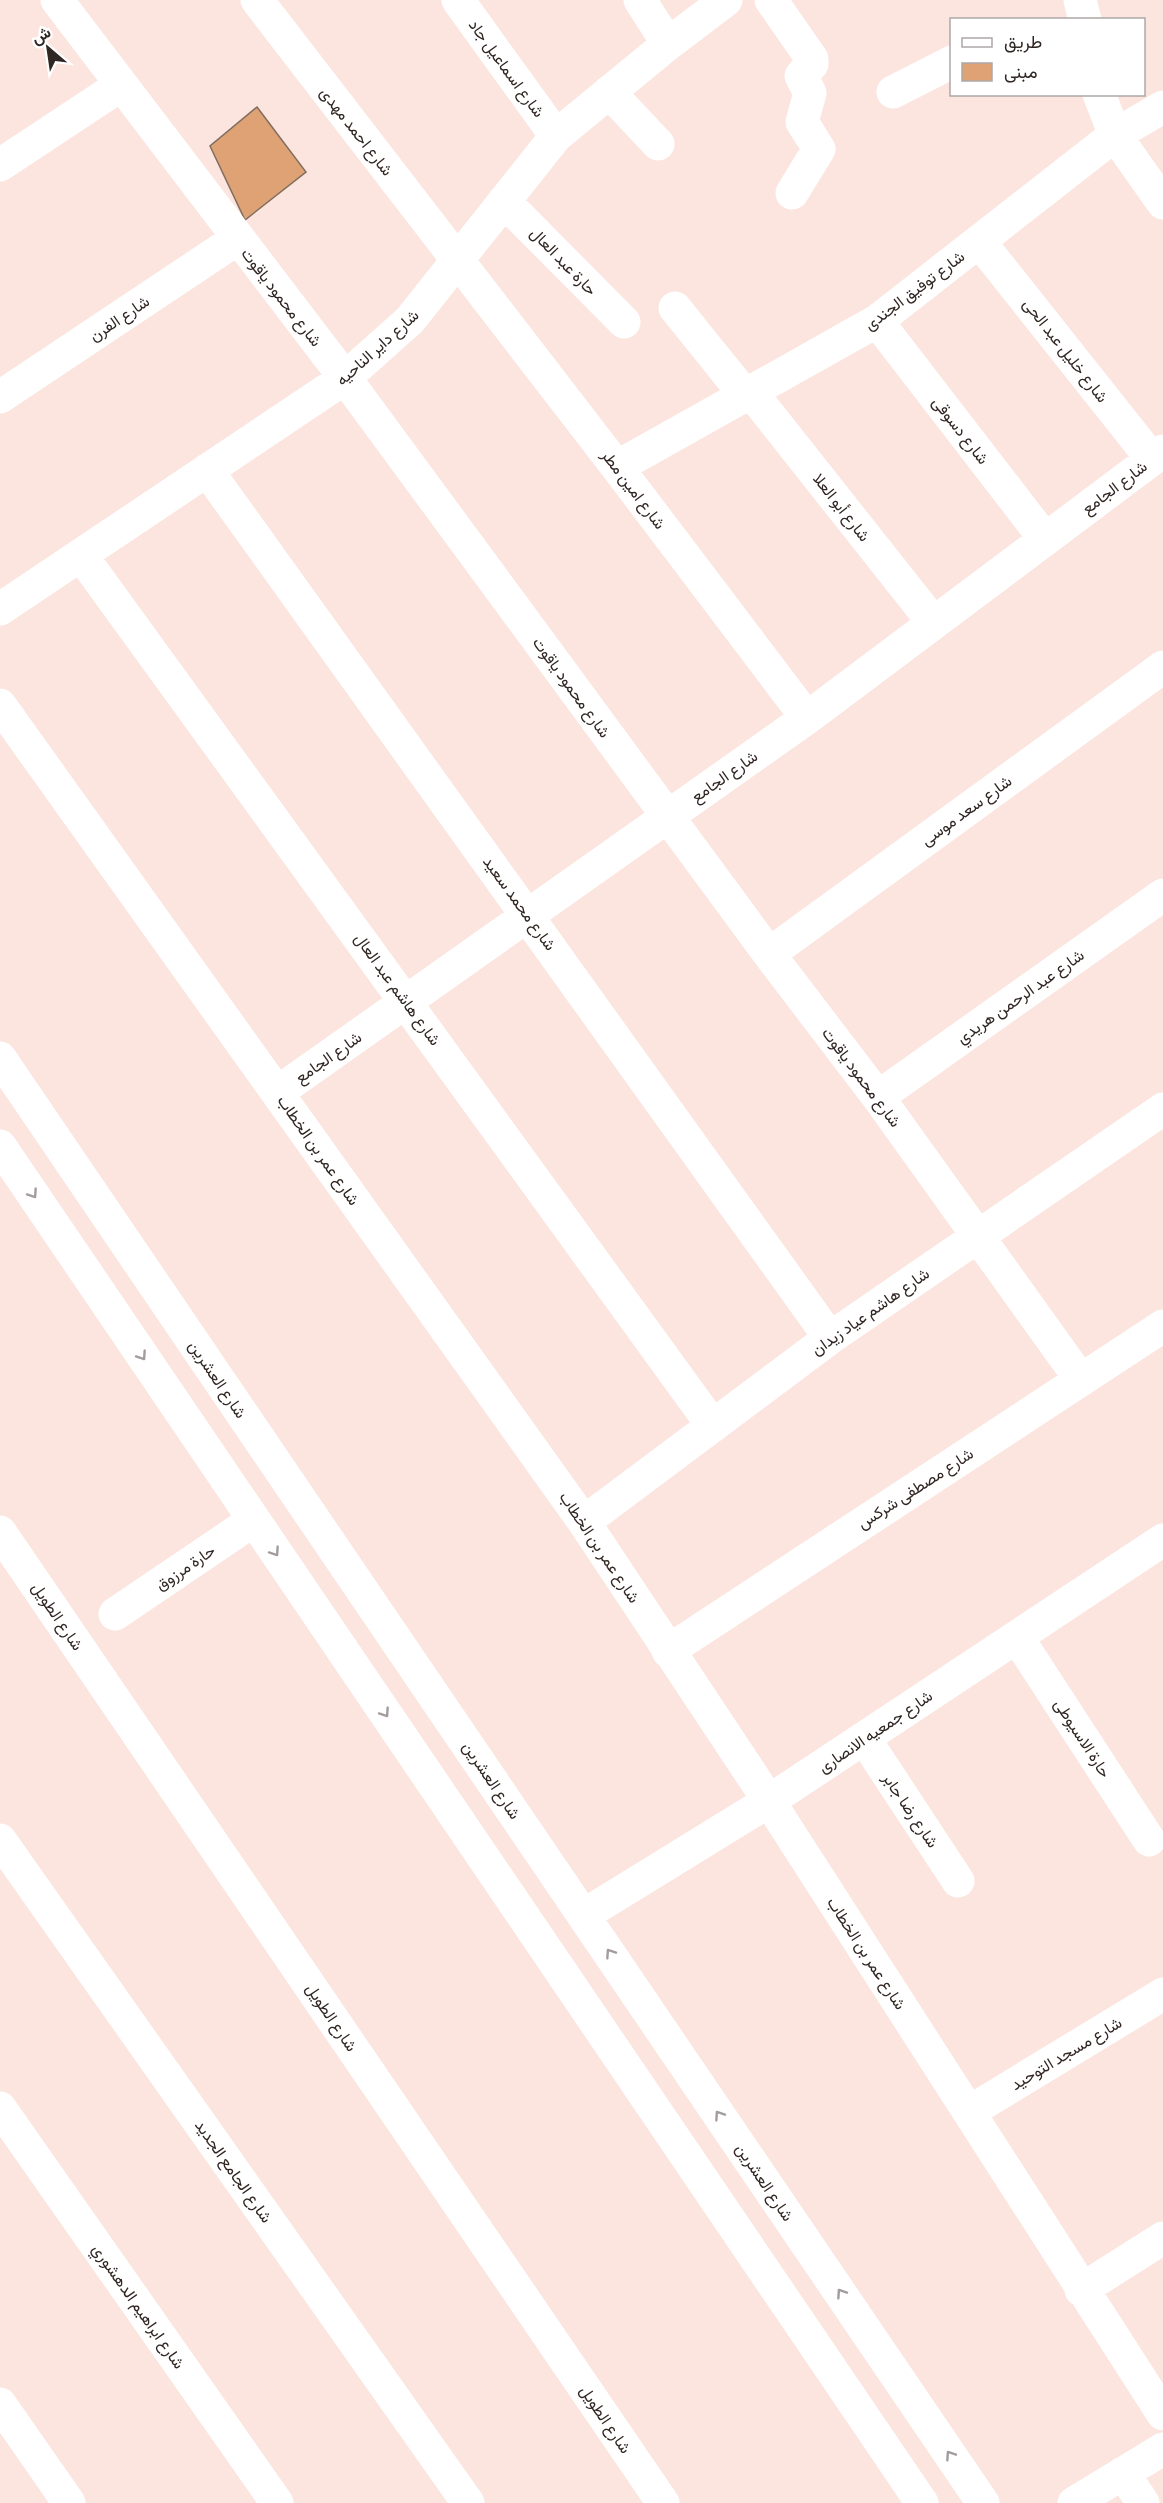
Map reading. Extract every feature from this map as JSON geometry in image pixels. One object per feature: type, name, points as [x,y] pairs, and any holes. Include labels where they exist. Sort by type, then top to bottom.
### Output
[{"type":"street","name":"شارع محمود ياقوت","points":[[57,0],[345,378],[667,817],[878,1096],[1081,1380]]},
{"type":"street","name":"شارع احمد مهدى","points":[[257,0],[458,262]]},
{"type":"street","name":"شارع اسماعيل جاد","points":[[458,0],[556,136]]},
{"type":"street","points":[[640,0],[668,44]]},
{"type":"street","name":"شارع داير الناحيه","points":[[0,609],[345,378],[410,320],[556,136],[668,44],[726,0]]},
{"type":"street","points":[[771,0],[812,59],[812,64],[801,75],[810,93],[802,122],[819,149],[792,194]]},
{"type":"street","points":[[1080,0],[1084,18]]},
{"type":"street","points":[[893,92],[950,63]]},
{"type":"street","points":[[0,165],[121,85]]},
{"type":"street","points":[[609,92],[658,144]]},
{"type":"street","points":[[1100,96],[1115,135],[1163,203]]},
{"type":"street","name":"شارع توفيق الجندى","points":[[617,467],[877,321],[1115,135],[1163,107]]},
{"type":"street","name":"حارة عبد العال","points":[[504,201],[624,322]]},
{"type":"street","name":"شارع الفرن","points":[[0,397],[237,239]]},
{"type":"street","name":"شارع خليل عبد الحى","points":[[979,241],[1158,455]]},
{"type":"street","name":"شارع امين مطر","points":[[458,262],[807,718]]},
{"type":"street","name":"شارع أبو العلا","points":[[675,308],[748,394],[933,622]]},
{"type":"street","name":"شارع دسوقى","points":[[877,321],[1045,539]]},
{"type":"street","name":"شارع الجامع","points":[[278,1092],[807,718],[1158,455]]},
{"type":"street","name":"شارع محمد سعيد","points":[[207,470],[830,1338]]},
{"type":"street","name":"شارع هاشم عبد العال","points":[[81,555],[407,1001],[713,1426]]},
{"type":"street","name":"شارع سعد موسى","points":[[769,954],[1163,667]]},
{"type":"street","name":"شارع عمر بن الخطاب","points":[[0,705],[584,1522],[769,1801],[1081,2290],[1152,2376],[1163,2414]]},
{"type":"street","name":"شارع عبد الرحمن هريدي","points":[[878,1096],[1163,895]]},
{"type":"street","name":"شارع العشرين","points":[[0,1058],[983,2503]]},
{"type":"street","name":"شارع هاشم عياد زيدان","points":[[584,1522],[830,1338],[1163,1109]]},
{"type":"street","points":[[0,1146],[922,2503]]},
{"type":"street","name":"شارع مصطفى شركس","points":[[668,1651],[1163,1326]]},
{"type":"street","name":"حارة مرزوق","points":[[115,1614],[254,1520]]},
{"type":"street","name":"شارع الطويل","points":[[0,1532],[663,2503]]},
{"type":"street","name":"شارع جمعيه الانصارى","points":[[584,1915],[769,1801],[1163,1540]]},
{"type":"street","name":"حارة الاسيوطى","points":[[1017,1637],[1149,1840]]},
{"type":"street","name":"شارع رضا جابر","points":[[864,1738],[958,1881]]},
{"type":"street","name":"شارع الجامع الجديد","points":[[0,1840],[468,2503]]},
{"type":"street","name":"شارع مسجد التوحيد","points":[[969,2112],[1163,1994]]},
{"type":"street","name":"شارع ابراهيم الدهشوري","points":[[0,2108],[278,2503]]},
{"type":"street","points":[[1081,2290],[1163,2238]]},
{"type":"street","points":[[0,2404],[69,2503]]},
{"type":"street","points":[[1074,2503],[1163,2449]]},
{"type":"street","points":[[1123,2473],[1143,2503]]},
{"type":"building","points":[[257,107],[306,172],[245,220],[210,146]]}]
